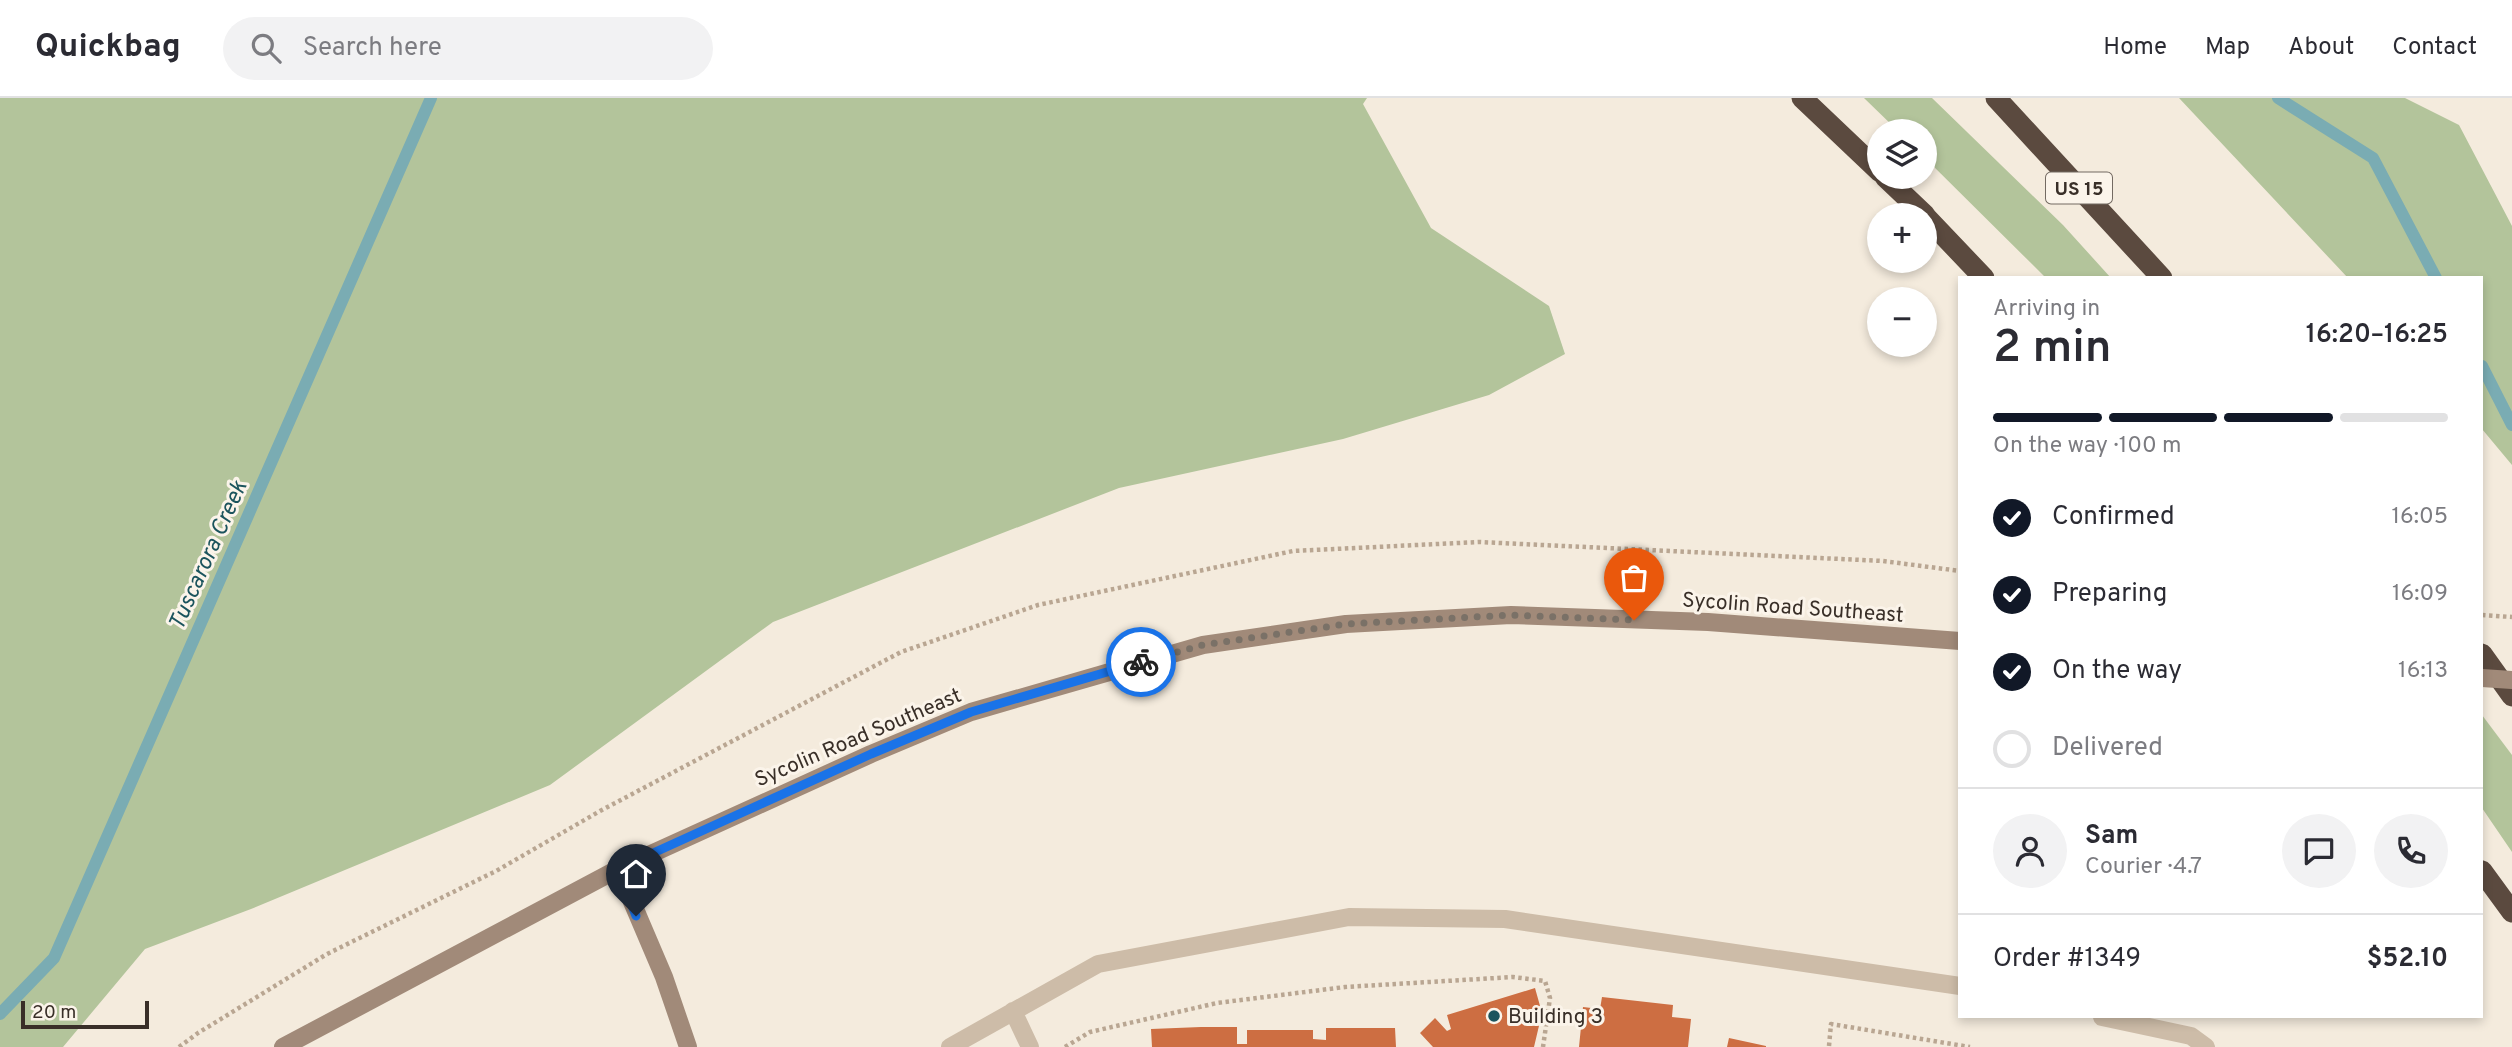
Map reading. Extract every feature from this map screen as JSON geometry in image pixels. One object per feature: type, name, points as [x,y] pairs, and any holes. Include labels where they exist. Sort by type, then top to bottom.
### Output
[{"type":"highway","points":[[1802,98],[1867,160]]},
{"type":"highway","name":"US 15","points":[[1996,98],[2160,276]]},
{"type":"highway","points":[[1898,189],[1912,203]]},
{"type":"highway","points":[[1937,228],[1982,276]]},
{"type":"highway","points":[[2483,655],[2512,696]]},
{"type":"highway","points":[[2483,872],[2512,912]]},
{"type":"main road","name":"Sycolin Road Southeast","points":[[283,1047],[618,869],[871,754],[971,712],[1203,645],[1346,624],[1511,615],[1708,622],[1958,641]]},
{"type":"main road","points":[[2483,678],[2512,680]]},
{"type":"main road","points":[[618,869],[664,978],[688,1047]]},
{"type":"lane","points":[[950,1047],[1098,964],[1349,917],[1505,919],[1958,986]]},
{"type":"lane","points":[[1013,1012],[1030,1047]]},
{"type":"lane","points":[[2107,1018],[2191,1036],[2206,1047]]},
{"type":"path","points":[[2483,615],[2512,617]]},
{"type":"path","points":[[179,1047],[327,954],[496,871],[600,811]]},
{"type":"path","points":[[1065,1047],[1090,1032],[1217,1003],[1345,986],[1513,977],[1545,981],[1549,998],[1543,1047]]},
{"type":"path","points":[[1829,1046],[1831,1024],[1970,1047]]},
{"type":"green space","points":[[0,98],[1367,98],[1363,104],[1431,228],[1549,306],[1565,354],[1489,395],[1343,439],[1119,488],[773,622],[550,785],[251,909],[145,949],[63,1047],[0,1047]]},
{"type":"green space","points":[[1864,98],[1932,98],[2063,225],[2109,276],[2044,276],[1937,170],[1937,119],[1886,119]]},
{"type":"green space","points":[[2179,98],[2405,98],[2459,125],[2512,226],[2512,465],[2483,430],[2483,276],[2346,276]]},
{"type":"green space","points":[[2483,716],[2512,755],[2512,852],[2483,809]]},
{"type":"building","name":"Building 3","points":[[1535,988],[1542,1013],[1534,1047],[1433,1047],[1420,1033],[1435,1018],[1447,1031],[1451,1029],[1447,1015]]},
{"type":"building","points":[[1602,997],[1673,1005],[1672,1017],[1691,1019],[1688,1047],[1579,1047],[1583,1007],[1600,1009]]},
{"type":"building","points":[[1237,1027],[1237,1044],[1247,1044],[1247,1030],[1313,1030],[1313,1039],[1326,1040],[1326,1028],[1395,1028],[1396,1047],[1152,1047],[1151,1029]]},
{"type":"building","points":[[1729,1038],[1766,1046],[1766,1047],[1727,1047]]},
{"type":"waterway","name":"Tuscarora Creek","points":[[0,1014],[54,958],[431,98]]},
{"type":"waterway","points":[[2278,98],[2373,158],[2435,276]]},
{"type":"waterway","points":[[2483,368],[2512,425]]},
{"type":"way so far","points":[[1141,662],[1203,645],[1346,624],[1511,615],[1634,620]]},
{"type":"place","name":"Building 3","points":[[1494,1016]]},
{"type":"route","points":[[636,916],[618,869],[871,754],[971,712],[1141,662]]}]
